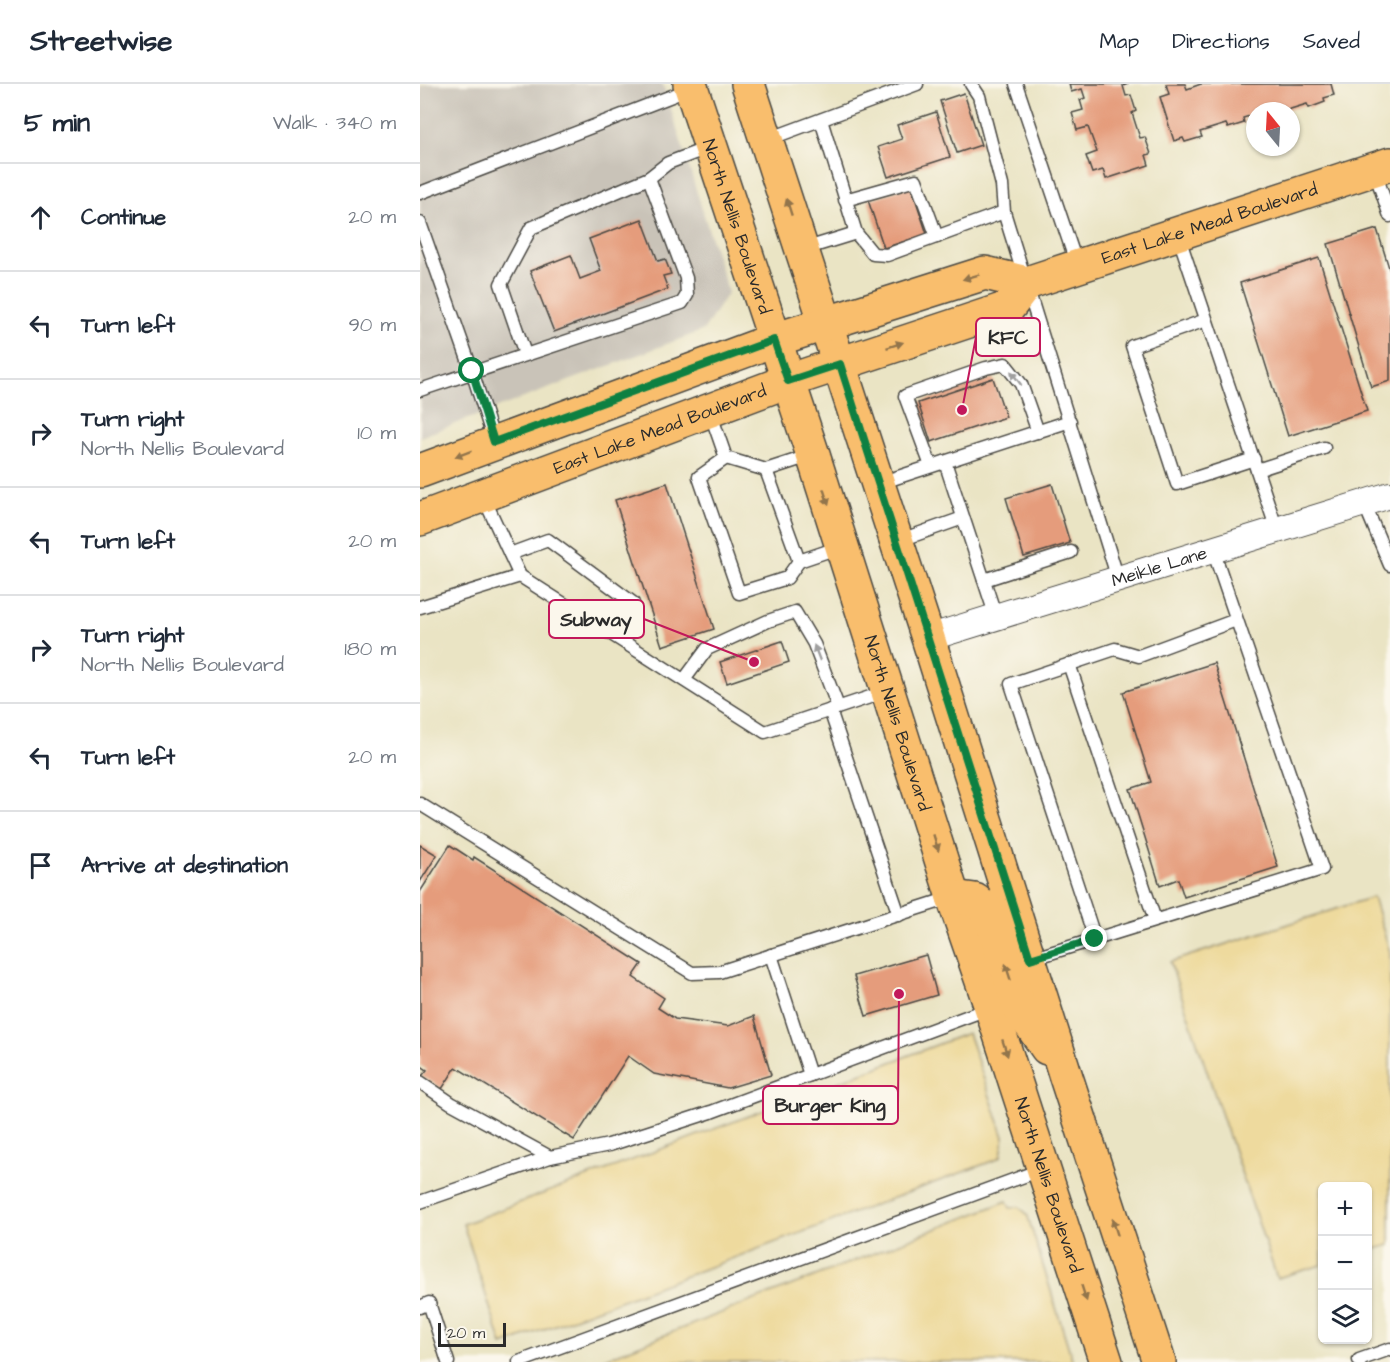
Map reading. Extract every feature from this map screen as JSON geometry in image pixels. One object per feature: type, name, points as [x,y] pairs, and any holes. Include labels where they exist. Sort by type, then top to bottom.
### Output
[{"type":"main road","points":[[748,84],[879,483],[1066,1077],[1159,1362]]},
{"type":"main road","name":"North Nellis Boulevard","points":[[691,86],[813,454],[953,897],[992,1007],[1106,1362]]},
{"type":"main road","name":"East Lake Mead Boulevard","points":[[420,519],[788,381],[1008,308],[1027,283],[1382,166]]},
{"type":"main road","points":[[420,471],[774,340],[985,273],[1027,283]]},
{"type":"main road","points":[[953,897],[975,900],[986,910],[994,927],[1020,1009],[1066,1077]]},
{"type":"street","name":"Meikle Lane","points":[[928,638],[1390,495]]},
{"type":"lane","points":[[766,140],[917,84]]},
{"type":"lane","points":[[971,84],[979,96],[1002,185],[1004,212],[1118,579]]},
{"type":"lane","points":[[1016,84],[1077,266]]},
{"type":"lane","points":[[420,193],[691,86]]},
{"type":"lane","points":[[821,120],[856,233],[873,254],[887,255],[1004,212]]},
{"type":"lane","points":[[525,354],[501,284],[531,228],[650,178],[668,163],[710,147]]},
{"type":"lane","points":[[1382,166],[1390,216]]},
{"type":"lane","points":[[420,390],[682,303],[687,295],[686,278],[650,178]]},
{"type":"lane","points":[[845,200],[916,180],[937,237]]},
{"type":"lane","points":[[420,223],[472,371],[494,442]]},
{"type":"lane","points":[[802,249],[856,233]]},
{"type":"lane","points":[[1177,234],[1277,530]]},
{"type":"lane","points":[[1206,320],[1132,346],[1177,484],[1324,448]]},
{"type":"lane","points":[[931,466],[905,396],[986,368],[1005,364],[1021,384],[1038,432]]},
{"type":"lane","points":[[710,411],[726,458]]},
{"type":"lane","points":[[879,483],[1070,421]]},
{"type":"lane","points":[[726,458],[766,470],[813,454]]},
{"type":"lane","points":[[726,458],[699,477],[739,593],[787,578],[799,561],[842,546]]},
{"type":"lane","points":[[945,462],[996,617]]},
{"type":"lane","points":[[766,470],[799,561]]},
{"type":"lane","points":[[483,495],[520,576],[765,732],[887,691]]},
{"type":"lane","points":[[1364,503],[1390,565]]},
{"type":"lane","points":[[897,541],[963,518]]},
{"type":"lane","points":[[510,554],[548,540],[633,603]]},
{"type":"lane","points":[[1030,959],[1322,869],[1213,550]]},
{"type":"lane","points":[[984,580],[1071,552]]},
{"type":"lane","points":[[420,607],[520,576]]},
{"type":"lane","points":[[684,680],[707,649],[768,621],[795,612],[814,644],[899,915]]},
{"type":"lane","points":[[1095,939],[1011,684],[1115,649],[1139,656],[1236,620]]},
{"type":"lane","points":[[1069,664],[1155,920]]},
{"type":"lane","points":[[420,804],[692,973],[719,972],[953,897]]},
{"type":"lane","points":[[771,955],[810,1075]]},
{"type":"lane","points":[[420,1202],[550,1157],[609,1145],[711,1112],[992,1007]]},
{"type":"lane","points":[[420,1082],[451,1103],[550,1157]]},
{"type":"lane","points":[[519,1362],[1044,1169]]},
{"type":"lane","points":[[420,1307],[429,1303],[448,1362]]},
{"type":"lane","points":[[1360,1362],[1359,1360],[1390,1349]]},
{"type":"shaded area","points":[[428,84],[663,84],[728,292],[704,330],[420,437],[420,87]]},
{"type":"sand","points":[[1373,897],[1390,952],[1390,1245],[1372,1250],[1372,1182],[1318,1182],[1318,1266],[1277,1278],[1170,962]]},
{"type":"sand","points":[[968,1033],[1004,1137],[1001,1156],[502,1345],[463,1224]]},
{"type":"sand","points":[[1007,1201],[1010,1208],[1019,1207],[1027,1214],[1073,1362],[596,1362]]},
{"type":"building","points":[[1069,84],[1128,84],[1123,86],[1126,96],[1131,95],[1136,111],[1132,113],[1140,138],[1145,137],[1151,154],[1146,155],[1149,165],[1106,179],[1103,170],[1092,173],[1086,156],[1097,152],[1088,127],[1077,130],[1072,113],[1083,110],[1080,100],[1085,98],[1082,89],[1071,92]]},
{"type":"building","points":[[1166,84],[1185,84],[1187,89],[1201,84],[1331,84],[1334,95],[1324,98],[1325,102],[1309,108],[1307,104],[1300,106],[1300,102],[1246,102],[1244,123],[1228,128],[1226,124],[1200,132],[1202,137],[1185,142],[1183,138],[1174,141],[1160,97],[1169,94]]},
{"type":"building","points":[[964,93],[981,145],[957,153],[940,101]]},
{"type":"building","points":[[936,112],[950,157],[888,177],[878,147],[902,139],[897,125]]},
{"type":"building","points":[[911,186],[927,234],[884,248],[868,200]]},
{"type":"building","points":[[642,219],[658,261],[665,259],[671,274],[663,276],[668,289],[554,332],[530,271],[571,255],[580,279],[601,271],[589,239]]},
{"type":"building","points":[[1377,229],[1390,271],[1390,381],[1371,387],[1328,244]]},
{"type":"building","points":[[1319,258],[1367,411],[1288,436],[1240,283]]},
{"type":"building","points":[[993,378],[1006,417],[931,442],[918,403]]},
{"type":"building","points":[[667,483],[714,629],[662,646],[615,500]]},
{"type":"building","points":[[1052,484],[1070,543],[1024,557],[1006,498]]},
{"type":"building","points":[[782,641],[789,662],[727,683],[720,662]]},
{"type":"building","points":[[1214,663],[1278,867],[1184,897],[1178,879],[1160,886],[1130,789],[1151,782],[1123,692]]},
{"type":"building","points":[[420,845],[437,855],[420,882]]},
{"type":"building","points":[[450,845],[473,860],[474,857],[642,964],[633,977],[664,998],[658,1008],[675,1019],[728,1026],[754,1016],[771,1075],[728,1088],[654,1074],[628,1056],[574,1140],[456,1067],[442,1089],[422,1076],[427,1070],[420,1065],[420,892]]},
{"type":"building","points":[[926,955],[937,995],[866,1016],[854,976]]},
{"type":"place","name":"KFC","points":[[962,410]]},
{"type":"place","name":"Subway","points":[[754,662]]},
{"type":"place","name":"Burger King","points":[[899,994]]},
{"type":"route","points":[[472,371],[494,442],[774,340],[788,381],[840,364],[1030,959],[1095,939]]}]
